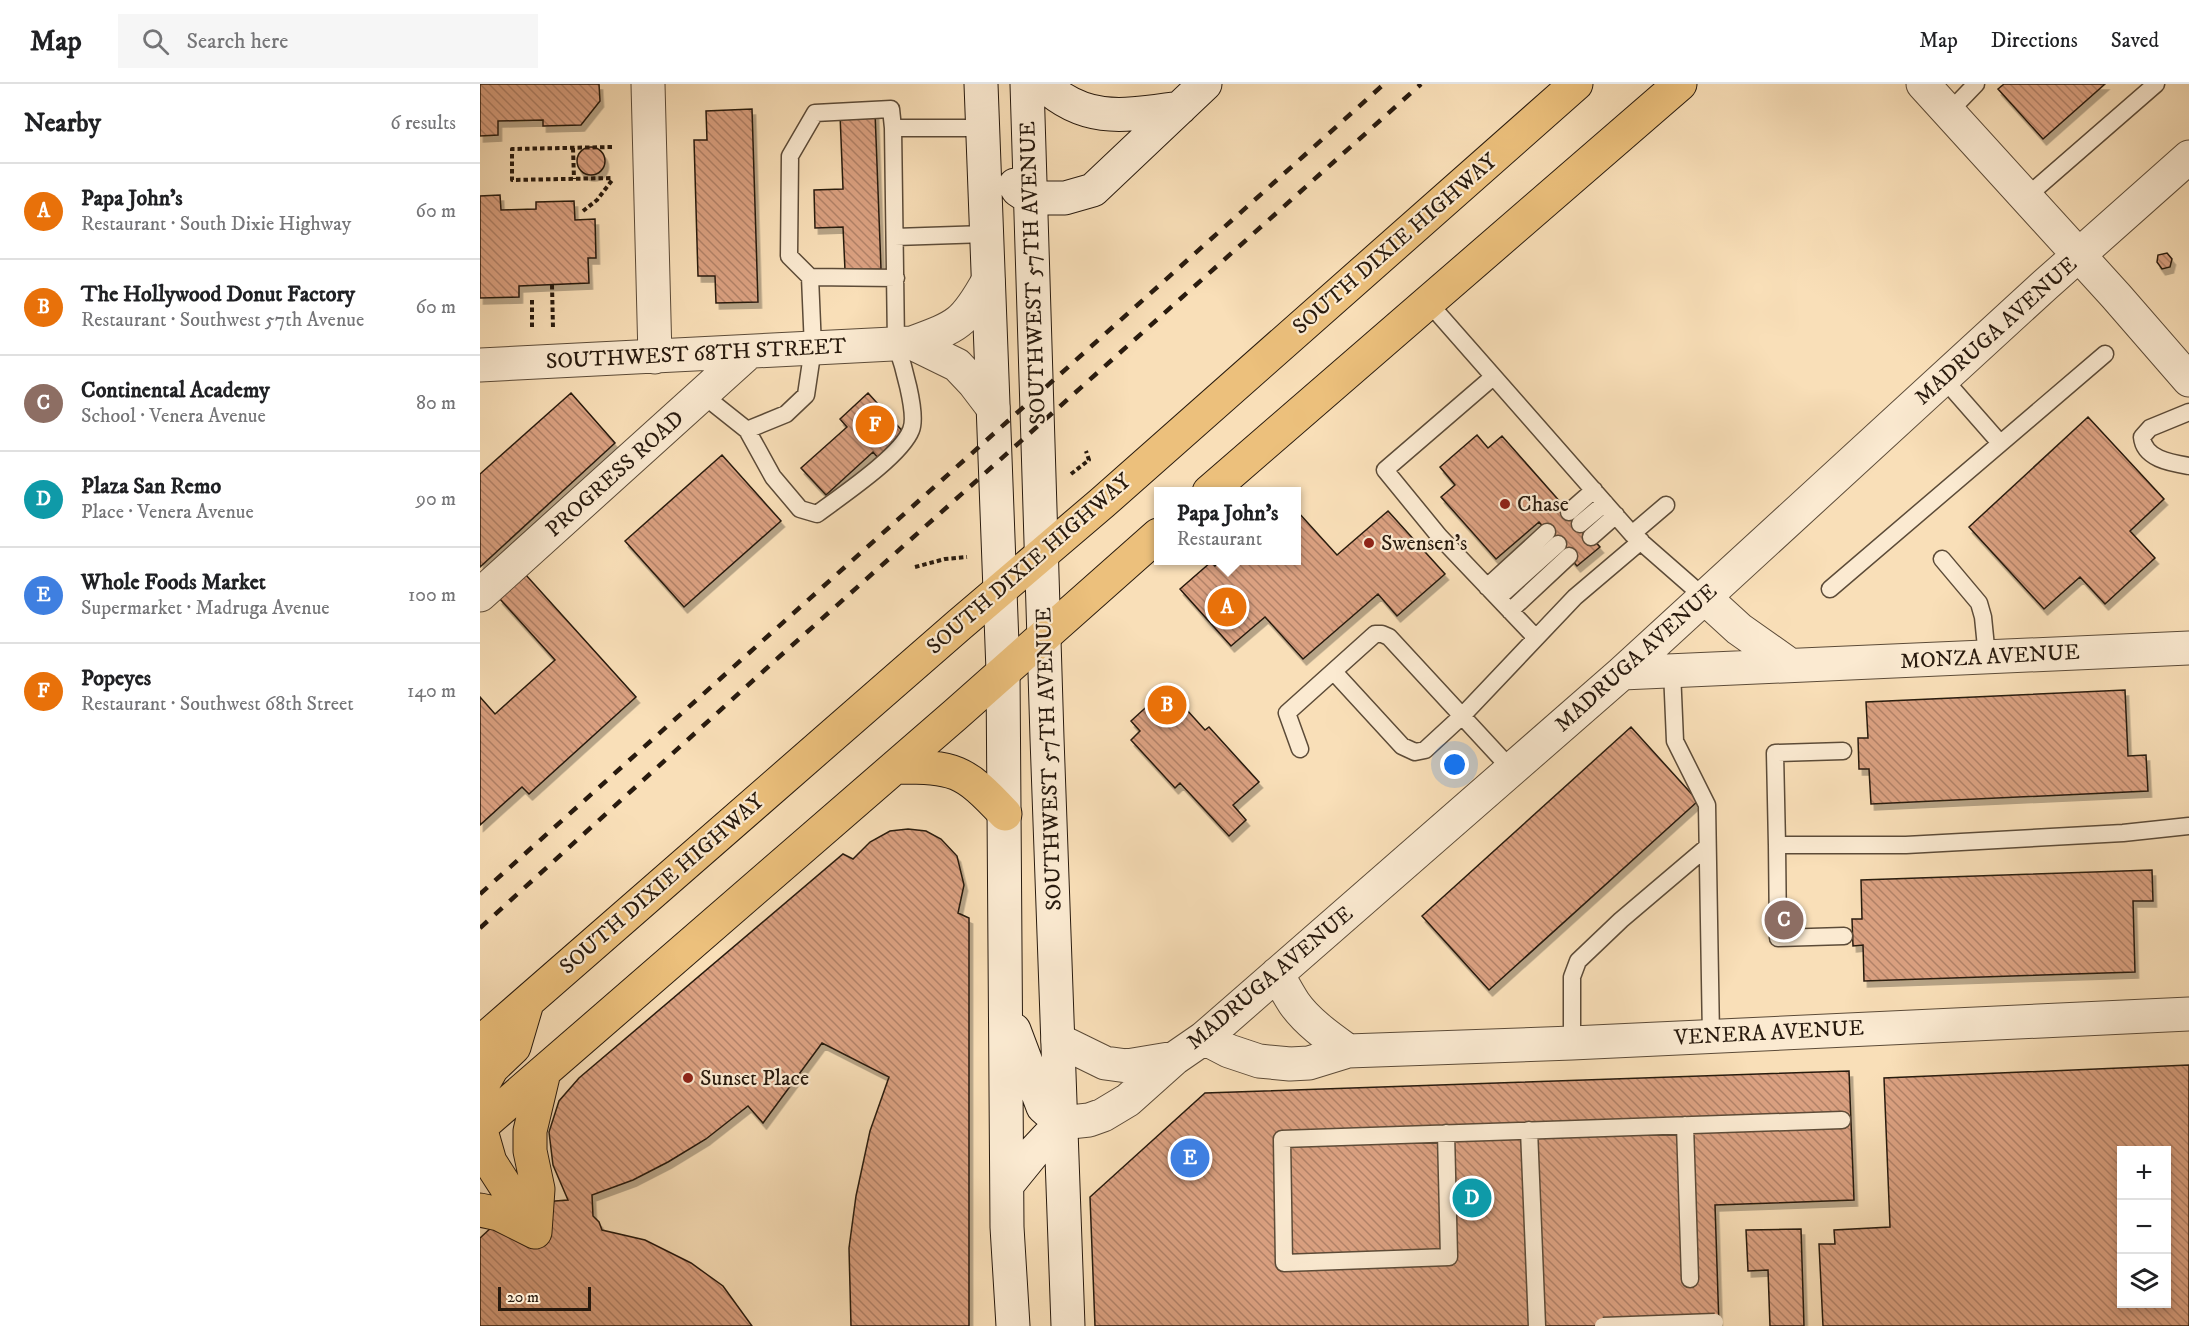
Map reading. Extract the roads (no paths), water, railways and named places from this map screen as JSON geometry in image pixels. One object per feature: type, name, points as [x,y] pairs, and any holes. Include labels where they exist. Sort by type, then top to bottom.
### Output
[{"type":"highway","name":"SOUTH DIXIE HIGHWAY","points":[[480,1044],[1576,84]]},
{"type":"highway","points":[[1215,487],[1680,84]]},
{"type":"highway","points":[[535,1232],[490,1162],[480,1127],[1154,538]]},
{"type":"highway","points":[[895,767],[938,767],[959,773],[983,790],[1005,814]]},
{"type":"highway","points":[[480,1089],[492,1068],[514,1047],[527,1003]]},
{"type":"highway","points":[[535,1232],[538,1189],[530,1151],[530,1131],[544,1072]]},
{"type":"highway","points":[[480,1210],[499,1214],[535,1232]]},
{"type":"street","points":[[648,84],[655,357]]},
{"type":"street","name":"SOUTHWEST 57TH AVENUE","points":[[981,84],[1003,671],[1007,1185],[1013,1326]]},
{"type":"street","points":[[1003,84],[1007,172],[1018,190],[1030,198],[1065,198],[1093,190],[1205,84]]},
{"type":"street","name":"SOUTHWEST 57TH AVENUE","points":[[1027,84],[1068,1326]]},
{"type":"street","points":[[1043,84],[1052,93],[1077,108],[1103,114],[1135,114],[1180,108]]},
{"type":"street","points":[[1923,84],[2080,256],[2189,380]]},
{"type":"street","name":"MADRUGA AVENUE","points":[[1061,1123],[1089,1120],[1103,1115],[1128,1100],[1175,1058],[1204,1038],[1622,673],[2045,285],[2189,157]]},
{"type":"street","name":"SOUTHWEST 68TH STREET","points":[[480,365],[904,343],[958,324],[974,307],[988,281]]},
{"type":"street","name":"SOUTHWEST 68TH STREET","points":[[904,343],[957,365],[993,408]]},
{"type":"street","name":"PROGRESS ROAD","points":[[480,595],[749,352]]},
{"type":"street","points":[[1704,597],[1739,629],[1791,665]]},
{"type":"street","name":"MONZA AVENUE","points":[[1622,673],[2189,648]]},
{"type":"street","points":[[1278,974],[1294,1004],[1328,1037],[1348,1050]]},
{"type":"street","points":[[1006,1011],[1043,1107],[1061,1123],[1007,1185]]},
{"type":"street","name":"VENERA AVENUE","points":[[1204,1038],[1238,1054],[1275,1064],[1309,1063],[1348,1050],[1572,1043],[2189,1014]]},
{"type":"street","points":[[1058,1040],[1105,1063],[1127,1066],[1175,1058]]},
{"type":"lane","points":[[1949,112],[1976,84]]},
{"type":"lane","points":[[2025,198],[2156,84]]},
{"type":"lane","points":[[703,395],[747,430],[773,477],[800,509],[817,514],[903,445],[912,428],[896,278],[891,109],[815,113],[790,156],[789,256],[810,277],[813,348],[807,395],[786,414],[747,430]]},
{"type":"lane","points":[[893,128],[983,128]]},
{"type":"lane","points":[[895,237],[987,234]]},
{"type":"lane","points":[[810,277],[896,278]]},
{"type":"lane","points":[[1428,302],[1637,538],[1704,597]]},
{"type":"lane","points":[[1830,589],[2105,354]]},
{"type":"lane","points":[[1493,377],[1385,470],[1439,536],[1536,638]]},
{"type":"lane","points":[[1943,378],[2000,442]]},
{"type":"lane","points":[[2189,412],[2150,428],[2142,437],[2144,447],[2148,451],[2166,462],[2189,466]]},
{"type":"lane","points":[[1605,503],[1580,524],[1605,503]]},
{"type":"lane","points":[[1334,672],[1402,746],[1415,752],[1425,750],[1463,715],[1575,597],[1637,538],[1666,505]]},
{"type":"lane","points":[[1492,592],[1558,544],[1510,611]]},
{"type":"lane","points":[[1942,559],[1979,603],[1983,617],[1987,657]]},
{"type":"lane","points":[[1300,749],[1287,713],[1375,634],[1382,634],[1389,637],[1463,715],[1511,770]]},
{"type":"lane","points":[[1672,671],[1675,741],[1707,806],[1711,1037]]},
{"type":"lane","points":[[1843,751],[1775,753],[1778,938],[1844,936]]},
{"type":"lane","points":[[1777,845],[1906,845],[2123,833],[2189,826]]},
{"type":"lane","points":[[1572,1043],[1572,977],[1578,961],[1621,920],[1707,847]]},
{"type":"lane","points":[[1446,1133],[1449,1257],[1284,1263],[1282,1139],[1446,1133],[1529,1130],[1842,1120]]},
{"type":"lane","points":[[1685,1125],[1690,1279]]},
{"type":"lane","points":[[1529,1130],[1537,1326]]},
{"type":"lane","points":[[1603,1326],[1715,1322]]},
{"type":"railway","points":[[480,894],[1384,84]]},
{"type":"railway","points":[[480,928],[779,657],[1421,84]]},
{"type":"place","name":"Popeyes","points":[[875,425]]},
{"type":"place","name":"Chase","points":[[1505,504]]},
{"type":"place","name":"Swensen's","points":[[1369,543]]},
{"type":"place","name":"Papa John's","points":[[1227,607]]},
{"type":"place","name":"The Hollywood Donut Factory","points":[[1167,705]]},
{"type":"place","name":"Continental Academy","points":[[1784,920]]},
{"type":"place","name":"Sunset Place","points":[[688,1078]]},
{"type":"place","name":"Whole Foods Market","points":[[1190,1158]]},
{"type":"place","name":"Plaza San Remo","points":[[1472,1198]]}]
